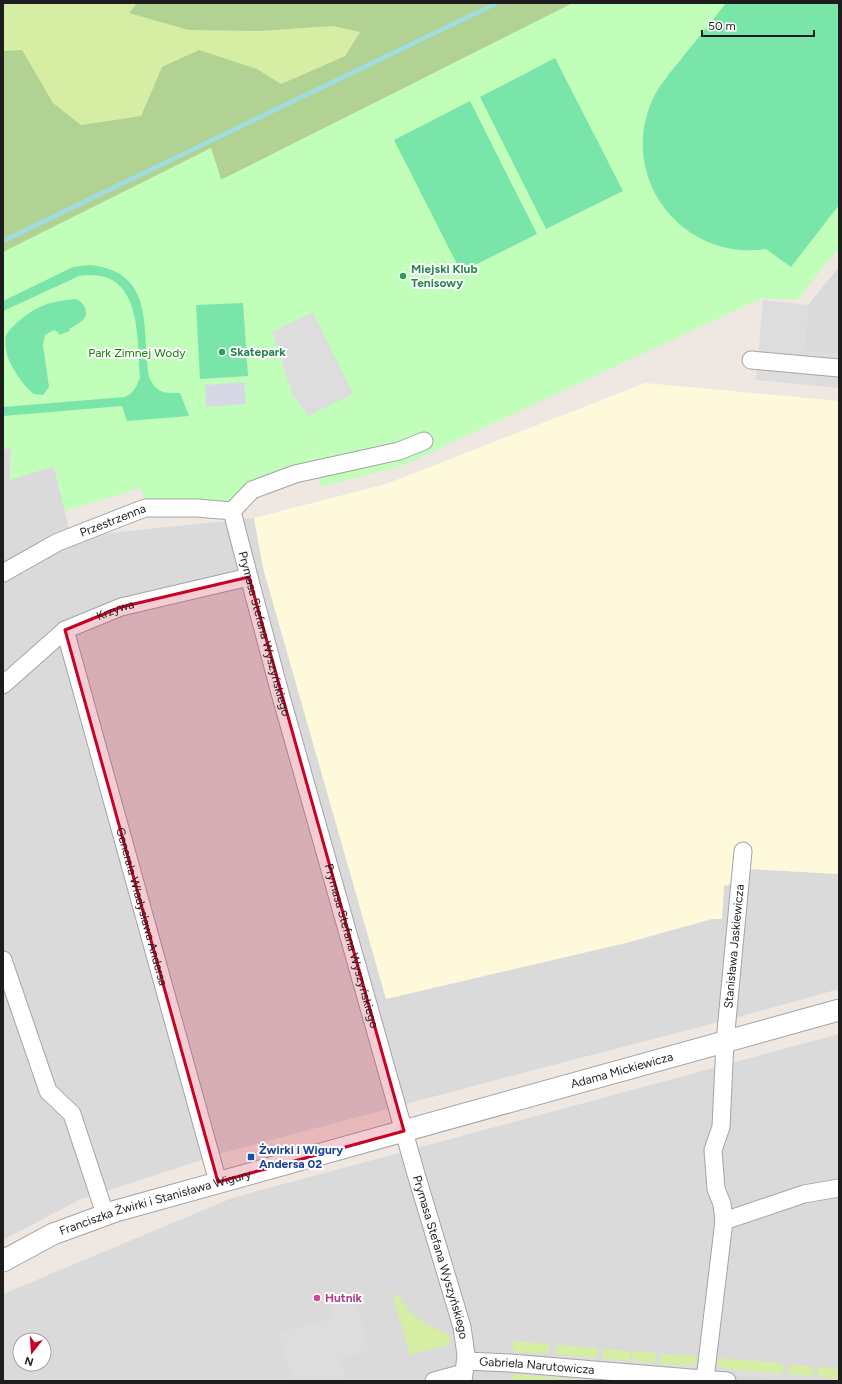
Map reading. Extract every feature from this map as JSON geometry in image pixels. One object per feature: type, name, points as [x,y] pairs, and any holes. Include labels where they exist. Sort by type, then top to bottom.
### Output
[{"type":"street","points":[[751,360],[839,368]]},
{"type":"street","points":[[232,511],[252,490],[295,474],[399,451],[424,441]]},
{"type":"street","name":"Przestrzenna","points":[[3,573],[58,542],[145,508],[197,508],[232,511]]},
{"type":"street","name":"Prymasa Stefana Wyszyńskiego","points":[[232,511],[248,577],[416,1174],[462,1327],[464,1372]]},
{"type":"street","name":"Krzywa","points":[[3,685],[65,630],[121,607],[248,577]]},
{"type":"street","name":"Generała Władysława Andersa","points":[[65,630],[218,1182]]},
{"type":"street","name":"Stanisława Jaskiewicza","points":[[705,1379],[724,1221],[722,1204],[716,1189],[713,1150],[721,1127],[725,1042],[743,851]]},
{"type":"street","points":[[3,960],[48,1091],[72,1114],[105,1214]]},
{"type":"street","name":"Adama Mickiewicza","points":[[404,1131],[839,1010]]},
{"type":"street","name":"Franciszka Żwirki i Stanisława Wigury","points":[[3,1261],[53,1234],[105,1214],[404,1131]]},
{"type":"street","points":[[724,1221],[804,1194],[839,1188]]},
{"type":"street","name":"Gabriela Narutowicza","points":[[434,1381],[464,1372],[510,1363],[727,1381]]},
{"type":"highlighted area","points":[[249,577],[404,1131],[218,1182],[65,630],[121,607]]},
{"type":"shaded area","points":[[839,267],[839,354],[804,351],[808,305]]},
{"type":"shaded area","points":[[763,300],[808,305],[804,351],[839,354],[839,388],[756,380]]},
{"type":"shaded area","points":[[313,312],[353,394],[308,416],[292,394],[272,332]]},
{"type":"shaded area","points":[[244,382],[246,404],[206,407],[205,385]]},
{"type":"shaded area","points":[[645,383],[839,401],[839,874],[733,868],[731,884],[724,886],[722,919],[712,919],[626,943],[386,999],[263,568],[254,518],[386,484]]},
{"type":"shaded area","points":[[11,448],[10,479],[54,466],[71,537],[254,518],[263,568],[712,918],[723,905],[724,886],[733,868],[839,874],[839,989],[223,1153],[79,1200],[3,1240],[3,449]]},
{"type":"shaded area","points":[[839,1034],[839,1381],[3,1381],[3,1294],[232,1198]]},
{"type":"shaded area","points":[[354,1295],[369,1350],[341,1358],[347,1381],[292,1381],[279,1333],[333,1318],[329,1302]]},
{"type":"shaded area","points":[[556,1353],[559,1355],[687,1366],[691,1366],[698,1360],[693,1370],[557,1359]]},
{"type":"shaded area","points":[[715,1362],[724,1369],[839,1379],[839,1381],[801,1381],[726,1375],[718,1371]]},
{"type":"shaded area","points":[[529,1370],[659,1381],[588,1381],[528,1375]]},
{"type":"green space","points":[[3,3],[137,3],[129,13],[260,31],[333,26],[360,31],[345,56],[281,84],[257,69],[162,67],[141,116],[81,125],[53,103],[22,51],[3,51]]},
{"type":"green space","points":[[137,3],[573,3],[221,180],[214,158],[3,286],[3,51],[22,50],[53,103],[81,125],[141,116],[162,67],[199,50],[257,69],[281,84],[345,56],[360,32],[333,26],[260,31],[189,30],[129,13]]},
{"type":"green space","name":"Park Zimnej Wody","points":[[573,3],[839,3],[839,248],[797,300],[762,298],[404,465],[320,487],[311,437],[315,469],[252,490],[232,511],[150,508],[140,488],[65,511],[54,466],[10,480],[11,448],[3,449],[3,252],[211,148],[221,180]]},
{"type":"green space","points":[[726,3],[839,3],[839,205],[791,267],[766,249],[737,250],[710,243],[687,230],[667,212],[653,189],[645,164],[643,136],[649,108],[659,87]]},
{"type":"green space","points":[[555,58],[623,191],[546,229],[480,97]]},
{"type":"green space","points":[[470,101],[537,234],[461,272],[394,140]]},
{"type":"green space","points":[[90,265],[109,269],[123,276],[133,286],[139,298],[143,312],[149,377],[155,387],[161,391],[180,393],[189,416],[127,421],[122,406],[3,416],[3,407],[125,397],[133,391],[136,386],[140,377],[136,324],[132,307],[125,292],[115,282],[100,276],[79,276],[3,311],[3,301],[73,267]]},
{"type":"green space","points":[[76,299],[84,305],[86,311],[85,317],[69,329],[70,331],[59,335],[58,332],[54,330],[45,335],[43,345],[49,387],[43,395],[34,394],[22,382],[8,359],[5,342],[6,335],[17,323],[32,311],[60,301]]},
{"type":"green space","name":"Skatepark","points":[[243,303],[248,376],[200,379],[196,305]]},
{"type":"green space","points":[[398,1294],[411,1313],[421,1321],[448,1334],[451,1344],[410,1355],[393,1296]]},
{"type":"green space","points":[[514,1341],[548,1344],[550,1346],[548,1353],[545,1354],[516,1352],[512,1345]]},
{"type":"green space","points":[[558,1345],[597,1348],[598,1356],[595,1358],[559,1355],[556,1353],[556,1348]]},
{"type":"green space","points":[[604,1349],[630,1351],[629,1361],[603,1359],[602,1354]]},
{"type":"green space","points":[[633,1351],[655,1353],[655,1362],[631,1361]]},
{"type":"green space","points":[[662,1354],[696,1356],[699,1359],[691,1366],[661,1364],[660,1356]]},
{"type":"green space","points":[[717,1358],[780,1363],[783,1365],[783,1372],[780,1374],[724,1369],[715,1362]]},
{"type":"green space","points":[[790,1365],[811,1366],[813,1368],[813,1374],[811,1376],[789,1374],[788,1368]]},
{"type":"green space","points":[[820,1367],[839,1368],[839,1379],[819,1377],[817,1375],[817,1369]]},
{"type":"green space","points":[[515,1374],[588,1381],[512,1381],[512,1376]]},
{"type":"waterway","points":[[3,241],[497,3]]},
{"type":"place","name":"Miejski Klub Tenisowy","points":[[403,276]]},
{"type":"place","name":"Skatepark","points":[[222,352]]},
{"type":"place","name":"Żwirki i Wigury Andersa 02","points":[[251,1157]]},
{"type":"place","name":"Hutnik","points":[[317,1298]]}]
